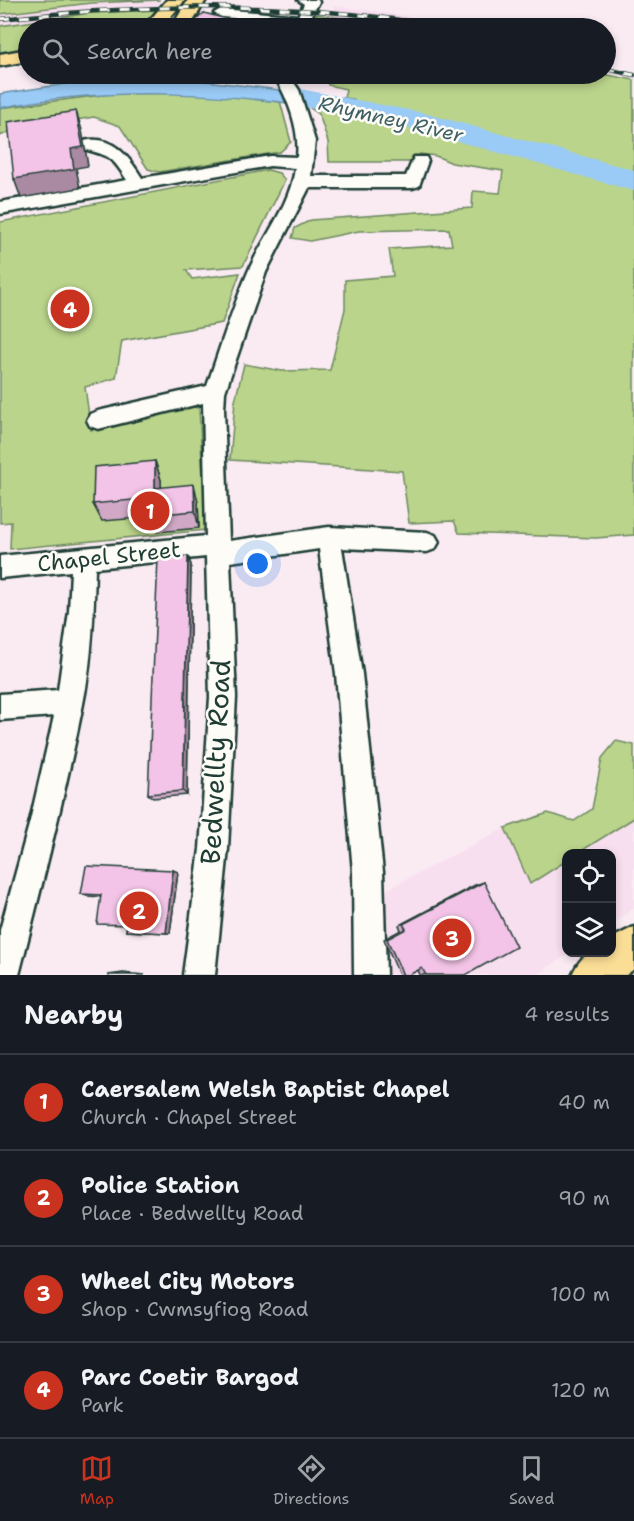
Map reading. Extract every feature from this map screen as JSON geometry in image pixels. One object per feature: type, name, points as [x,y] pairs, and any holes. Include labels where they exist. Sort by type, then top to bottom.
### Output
[{"type":"main road","points":[[161,18],[176,0]]},
{"type":"main road","points":[[189,18],[196,0]]},
{"type":"main road","points":[[0,60],[18,57]]},
{"type":"main road","points":[[592,975],[634,946]]},
{"type":"street","points":[[305,0],[312,2],[306,18]]},
{"type":"street","points":[[221,13],[280,18]]},
{"type":"street","name":"Bedwellty Road","points":[[200,975],[214,849],[223,697],[213,409],[215,392],[257,272],[302,182],[307,141],[293,97],[286,84]]},
{"type":"street","points":[[90,145],[109,147],[118,155],[138,185]]},
{"type":"street","points":[[0,208],[270,161],[305,163]]},
{"type":"street","points":[[302,182],[413,182],[420,161]]},
{"type":"street","points":[[98,420],[215,392]]},
{"type":"street","points":[[329,537],[349,674],[368,872],[370,975]]},
{"type":"street","name":"Chapel Street","points":[[0,567],[207,546],[229,552],[329,537],[427,542]]},
{"type":"street","points":[[3,975],[40,834],[71,702],[84,558]]},
{"type":"street","points":[[0,707],[71,702]]},
{"type":"shaded area","points":[[160,0],[158,10],[91,13],[56,18],[18,18],[18,23],[0,26],[0,14],[91,3]]},
{"type":"shaded area","points":[[334,6],[413,18],[346,18],[331,16]]},
{"type":"shaded area","points":[[634,818],[634,908],[616,921],[616,849],[586,849]]},
{"type":"shaded area","points":[[505,828],[530,883],[562,863],[562,957],[564,957],[537,975],[382,975],[382,892]]},
{"type":"green space","points":[[0,0],[160,0],[91,3],[0,14]]},
{"type":"green space","points":[[158,10],[149,18],[56,18],[91,13]]},
{"type":"green space","points":[[313,14],[344,18],[311,18]]},
{"type":"green space","points":[[18,23],[18,52],[0,56],[0,26]]},
{"type":"green space","points":[[616,77],[634,80],[634,535],[596,538],[459,533],[454,521],[409,523],[402,471],[230,460],[235,401],[244,364],[282,371],[330,370],[345,309],[345,280],[393,276],[389,249],[452,245],[449,229],[359,231],[310,241],[292,238],[295,228],[311,220],[472,208],[473,191],[500,193],[503,171],[452,163],[436,156],[420,154],[411,162],[329,162],[328,142],[319,114],[309,105],[349,111],[354,100],[344,98],[346,89],[328,85],[616,84]]},
{"type":"green space","points":[[118,93],[190,93],[280,101],[291,142],[280,152],[159,172],[148,169],[120,126],[94,117],[11,131],[0,136],[0,108]]},
{"type":"green space","points":[[268,170],[279,173],[285,180],[243,266],[186,270],[192,279],[240,273],[222,323],[122,341],[116,378],[85,387],[91,430],[185,406],[199,408],[206,530],[10,549],[11,522],[0,523],[0,222]]},
{"type":"green space","points":[[616,741],[634,745],[634,818],[584,849],[562,849],[562,864],[530,884],[505,828],[548,813],[574,821],[592,809],[602,758]]},
{"type":"water","points":[[65,84],[231,84],[354,99],[349,111],[262,100],[175,94],[88,96],[0,108],[0,94]]},
{"type":"building","points":[[204,13],[223,18],[198,18]]},
{"type":"building","points":[[76,111],[83,147],[71,149],[74,169],[14,179],[8,122]]},
{"type":"building","points":[[155,461],[155,488],[194,484],[195,511],[151,515],[152,498],[93,504],[94,467]]},
{"type":"building","points":[[188,556],[183,791],[148,794],[158,558]]},
{"type":"building","points":[[86,866],[173,870],[166,933],[126,931],[127,925],[97,924],[101,895],[81,894]]},
{"type":"building","points":[[484,882],[516,947],[466,975],[426,975],[422,968],[409,975],[403,975],[387,939],[406,929],[403,924]]},
{"type":"waterway","name":"Rhymney River","points":[[295,97],[424,122],[634,181]]},
{"type":"railway","points":[[0,19],[112,10],[225,7],[281,9],[384,18]]},
{"type":"railway","points":[[616,71],[634,75]]},
{"type":"place","name":"Parc Coetir Bargod","points":[[70,309]]},
{"type":"place","name":"Caersalem Welsh Baptist Chapel","points":[[150,511]]},
{"type":"place","name":"Police Station","points":[[139,911]]},
{"type":"place","name":"Wheel City Motors","points":[[452,938]]}]
